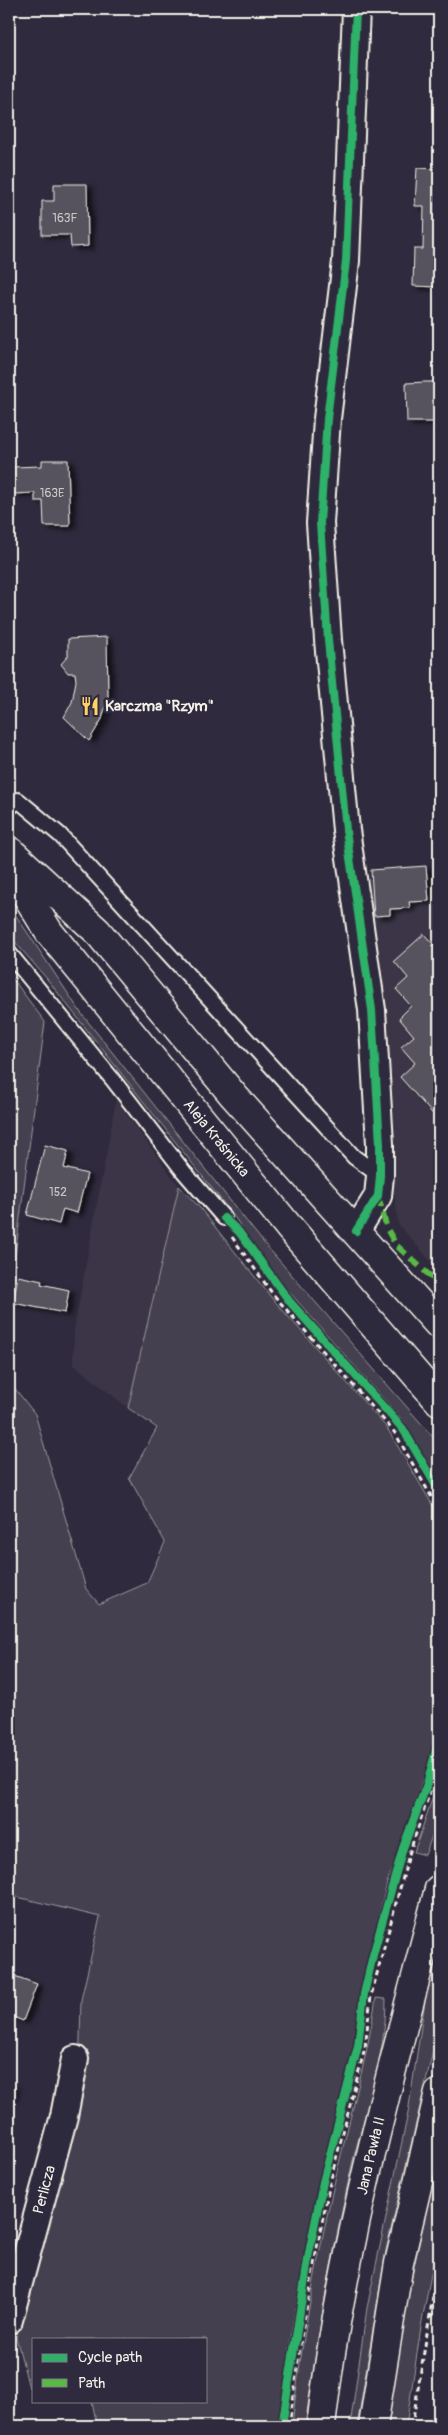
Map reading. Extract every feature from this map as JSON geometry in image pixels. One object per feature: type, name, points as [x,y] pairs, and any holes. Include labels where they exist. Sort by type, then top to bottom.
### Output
[{"type":"main road","points":[[9,850],[97,931],[234,1096],[439,1325]]},
{"type":"main road","name":"Aleja Kraśnicka","points":[[9,866],[49,932],[288,1226],[439,1401]]},
{"type":"main road","name":"Jana Pawła II","points":[[321,2426],[341,2295],[362,2186],[439,1889]]},
{"type":"main road","points":[[373,2426],[399,2263],[439,2093]]},
{"type":"street","points":[[356,9],[346,261],[327,419],[320,523],[328,640],[346,830],[372,1010],[380,1176],[378,1196],[356,1231]]},
{"type":"street","name":"Perlicza","points":[[9,2320],[64,2116],[75,2059]]},
{"type":"lane","points":[[9,808],[18,800],[60,835],[354,1157],[380,1176]]},
{"type":"lane","points":[[9,953],[113,1080],[184,1172],[224,1218]]},
{"type":"path","points":[[224,1218],[239,1232],[290,1302],[404,1429]]},
{"type":"path","points":[[224,1218],[232,1238],[272,1293],[395,1433],[439,1510]]},
{"type":"path","points":[[282,2426],[308,2253],[323,2182],[358,2046],[364,1994],[403,1848],[427,1784],[434,1757]]},
{"type":"path","points":[[289,2426],[300,2338],[316,2252],[330,2182],[364,2047],[371,1996],[410,1851],[439,1765]]},
{"type":"path","points":[[412,2426],[439,2259]]},
{"type":"path","points":[[429,2316],[439,2317]]},
{"type":"shaded area","points":[[439,875],[439,1271],[398,1224],[377,1042],[363,877]]},
{"type":"shaded area","points":[[9,905],[81,1013],[263,1242],[439,1444],[439,1481],[404,1422],[276,1277],[233,1215],[47,979],[9,935]]},
{"type":"shaded area","points":[[9,974],[45,1022],[9,1304]]},
{"type":"shaded area","points":[[116,1100],[179,1186],[128,1408],[73,1364],[74,1330]]},
{"type":"shaded area","points":[[179,1186],[200,1208],[271,1297],[387,1428],[439,1516],[439,1724],[430,1759],[387,1883],[364,1976],[354,2045],[307,2240],[291,2333],[279,2426],[97,2426],[92,2402],[208,2402],[208,2338],[32,2338],[32,2387],[29,2388],[16,2337],[78,2115],[81,2000],[100,1917],[9,1895],[9,1381],[35,1414],[86,1589],[99,1604],[147,1583],[165,1542],[129,1478],[157,1428],[128,1408]]},
{"type":"shaded area","points":[[439,1779],[439,1818],[425,1855],[414,1852]]},
{"type":"shaded area","points":[[439,1946],[439,2017],[434,2047],[386,2250],[357,2426],[350,2426],[367,2308],[408,2113],[426,1994]]},
{"type":"shaded area","points":[[376,1998],[386,1999],[385,2021],[378,2064],[356,2148],[337,2233],[305,2426],[292,2426],[303,2341],[318,2257],[367,2049]]},
{"type":"shaded area","points":[[439,2153],[439,2232],[421,2327],[406,2426],[388,2426],[407,2299]]},
{"type":"shaded area","points":[[439,2359],[439,2426],[430,2426],[433,2391]]},
{"type":"building","points":[[417,168],[439,169],[439,287],[413,286],[414,249],[423,249],[424,206],[415,206]]},
{"type":"building","points":[[54,184],[87,184],[88,246],[71,247],[70,235],[42,235],[42,201],[54,201]]},
{"type":"building","points":[[439,382],[439,422],[407,422],[406,383]]},
{"type":"building","points":[[42,460],[68,460],[70,526],[44,526],[43,501],[35,501],[35,493],[14,494],[13,467],[42,466]]},
{"type":"building","points":[[107,637],[108,697],[102,719],[89,741],[64,717],[72,702],[76,681],[75,673],[68,673],[61,664],[68,656],[68,639]]},
{"type":"building","points":[[426,866],[429,901],[409,902],[410,908],[390,909],[390,915],[374,916],[371,870]]},
{"type":"building","points":[[424,934],[439,951],[439,1121],[400,1077],[415,1063],[401,1047],[414,1036],[399,1018],[411,1006],[396,989],[408,978],[394,961]]},
{"type":"building","points":[[45,1145],[68,1151],[64,1168],[87,1174],[77,1213],[63,1209],[59,1224],[27,1215]]},
{"type":"building","points":[[18,1276],[42,1281],[41,1284],[69,1290],[65,1313],[13,1303]]},
{"type":"building","points":[[9,1974],[37,1984],[23,2021],[9,2015]]},
{"type":"building","points":[[9,2085],[14,2087],[9,2101]]},
{"type":"marked path","points":[[378,1196],[387,1229],[396,1245],[439,1284]]},
{"type":"cycle path","points":[[356,9],[346,261],[327,419],[320,523],[328,640],[346,830],[372,1010],[380,1144],[378,1196],[356,1231]]},
{"type":"cycle path","points":[[224,1218],[239,1232],[290,1302],[403,1429],[439,1491]]},
{"type":"cycle path","points":[[282,2426],[309,2253],[323,2182],[358,2046],[364,1994],[403,1848],[427,1784],[439,1739]]},
{"type":"place","name":"Karczma \"Rzym\"","points":[[90,706]]}]
